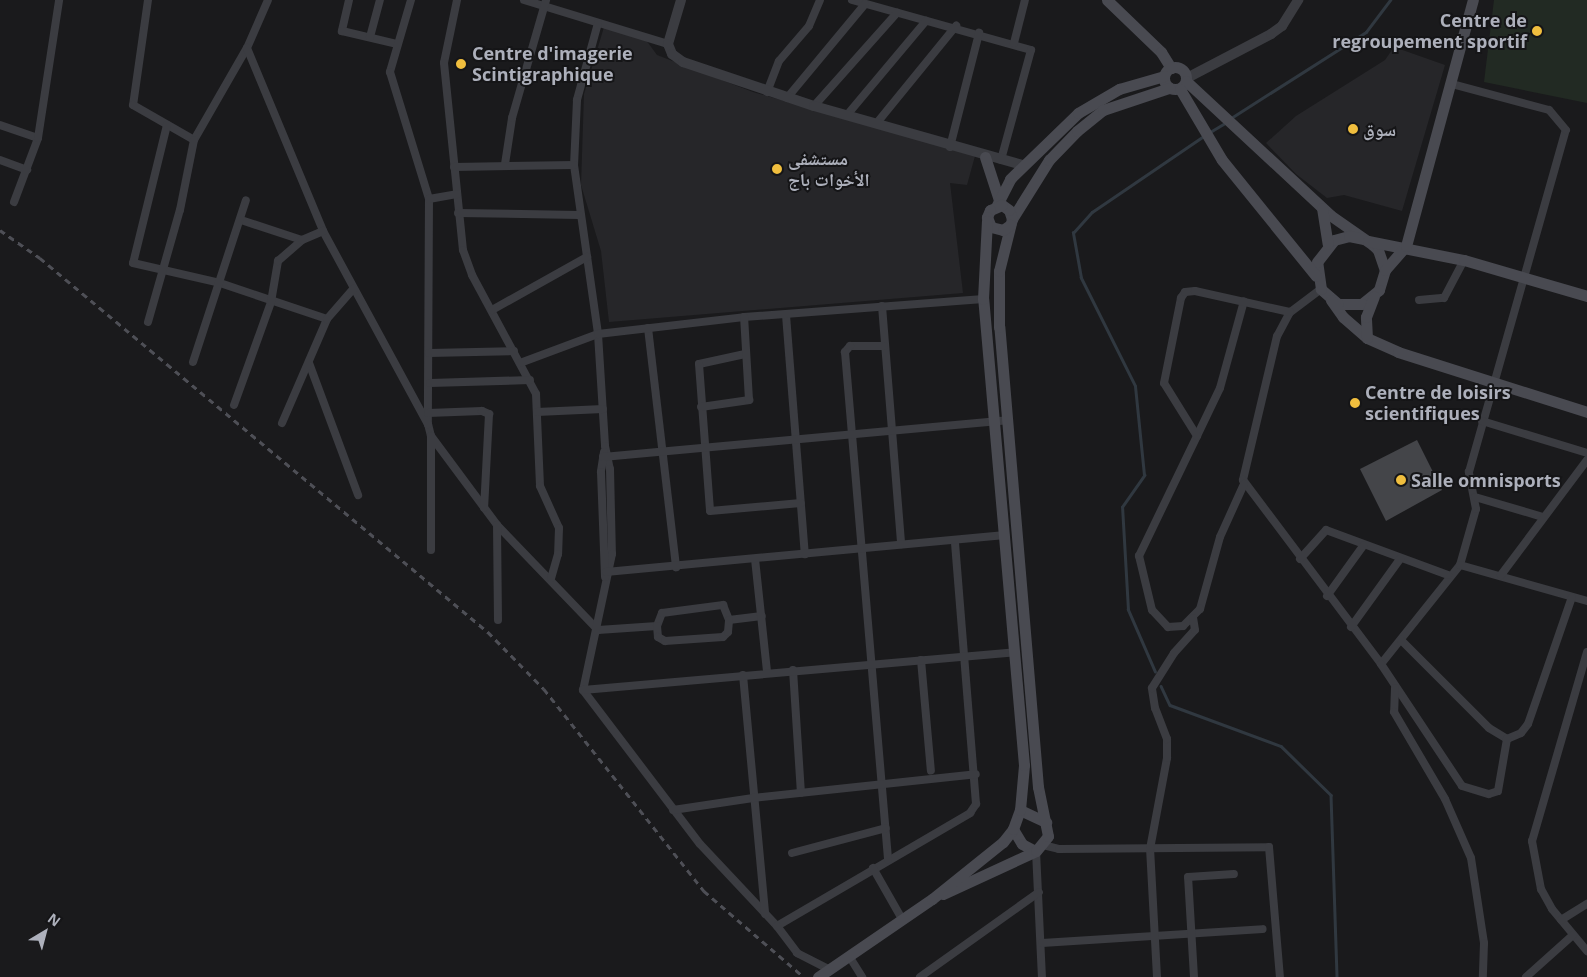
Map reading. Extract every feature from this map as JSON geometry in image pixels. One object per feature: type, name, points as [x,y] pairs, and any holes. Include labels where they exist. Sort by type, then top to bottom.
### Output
[{"type":"main road","points":[[1107,0],[1162,52],[1167,72],[1180,84],[1222,160],[1316,276]]},
{"type":"main road","points":[[1367,338],[1366,317],[1385,270],[1406,246],[1452,84],[1473,0]]},
{"type":"main road","points":[[818,977],[829,973],[849,956],[932,898],[1013,829],[1020,810],[1024,765],[983,299],[987,220],[990,210],[998,203],[1023,166],[1097,100],[1167,72],[1181,69],[1180,84]]},
{"type":"main road","points":[[932,898],[1038,849],[1048,836],[1038,787],[998,292],[1011,222],[1049,160],[1077,131],[1103,110],[1180,84],[1200,92],[1250,144],[1322,208],[1378,250],[1385,270]]},
{"type":"main road","points":[[984,157],[998,203],[1006,207],[1011,222]]},
{"type":"main road","points":[[1322,208],[1328,244]]},
{"type":"main road","points":[[987,220],[995,230],[1011,222]]},
{"type":"main road","points":[[1585,409],[1492,383],[1398,352],[1367,338],[1343,317],[1332,300],[1320,289],[1316,276],[1316,262],[1328,244],[1349,236],[1406,246],[1464,260],[1587,296]]},
{"type":"main road","points":[[1332,300],[1354,306],[1375,296]]},
{"type":"main road","points":[[1020,810],[1046,822]]},
{"type":"main road","points":[[1013,829],[1022,844],[1038,849]]},
{"type":"street","points":[[14,202],[38,138],[58,0]]},
{"type":"street","points":[[148,0],[133,105],[194,140]]},
{"type":"street","points":[[148,322],[194,140],[247,48],[268,0]]},
{"type":"street","points":[[349,0],[341,29],[397,44]]},
{"type":"street","points":[[370,37],[380,0]]},
{"type":"street","points":[[411,0],[397,44],[390,77],[429,199],[430,382],[428,424],[431,436],[431,550]]},
{"type":"street","points":[[457,0],[444,63],[458,214],[465,260],[530,380],[537,412],[540,486],[559,528],[558,554],[551,578]]},
{"type":"street","points":[[524,0],[545,2],[598,23],[668,44]]},
{"type":"street","points":[[681,0],[668,44],[672,54],[682,62],[767,92],[984,157],[1023,166]]},
{"type":"street","points":[[767,92],[779,61],[809,26],[820,0]]},
{"type":"street","points":[[852,0],[926,21],[956,26],[1014,43],[1032,53],[1001,160]]},
{"type":"street","points":[[887,9],[889,0]]},
{"type":"street","points":[[1014,43],[1025,0]]},
{"type":"street","points":[[1180,84],[1271,34],[1282,26],[1298,0]]},
{"type":"street","points":[[505,164],[512,118],[545,2]]},
{"type":"street","points":[[787,98],[865,4]]},
{"type":"street","points":[[814,106],[897,13]]},
{"type":"street","points":[[847,115],[926,21]]},
{"type":"street","points":[[598,23],[577,100],[574,165],[579,215],[598,334],[605,446],[612,506],[606,582],[598,630],[583,676],[582,690],[673,810],[722,870],[777,926],[797,953],[829,973]]},
{"type":"street","points":[[876,124],[956,26]]},
{"type":"street","points":[[950,147],[979,33]]},
{"type":"street","points":[[247,48],[323,231],[428,424]]},
{"type":"street","points":[[1381,664],[1401,640],[1448,575],[1460,565],[1474,516],[1475,497],[1469,472],[1492,383],[1525,278],[1566,130],[1562,122],[1542,108],[1452,84]]},
{"type":"street","points":[[0,125],[38,138]]},
{"type":"street","points":[[167,125],[133,263],[220,283],[271,302],[327,319]]},
{"type":"street","points":[[0,160],[27,170]]},
{"type":"street","points":[[454,168],[505,164],[574,165]]},
{"type":"street","points":[[429,199],[456,194]]},
{"type":"street","points":[[193,362],[246,200]]},
{"type":"street","points":[[458,214],[579,215]]},
{"type":"street","points":[[241,220],[302,240]]},
{"type":"street","points":[[234,405],[271,302],[280,266],[278,260],[302,240],[323,231]]},
{"type":"street","points":[[492,310],[587,257]]},
{"type":"street","points":[[1419,300],[1434,302],[1444,298],[1464,260]]},
{"type":"street","points":[[282,423],[327,319],[353,289]]},
{"type":"street","points":[[1244,301],[1220,388],[1139,556],[1152,610],[1164,624],[1178,628],[1193,618],[1205,599],[1220,537],[1244,484],[1277,336],[1290,312],[1320,289]]},
{"type":"street","points":[[1197,436],[1164,383],[1181,298],[1190,291],[1290,312]]},
{"type":"street","points":[[520,363],[598,334],[744,317],[983,299]]},
{"type":"street","points":[[882,306],[901,544]]},
{"type":"street","points":[[786,315],[805,554]]},
{"type":"street","points":[[702,407],[749,400],[744,317]]},
{"type":"street","points":[[648,328],[676,567]]},
{"type":"street","points":[[884,346],[850,346],[846,350],[850,433],[888,859]]},
{"type":"street","points":[[429,353],[514,351]]},
{"type":"street","points":[[745,354],[700,361],[704,445],[711,513],[801,503]]},
{"type":"street","points":[[309,362],[358,494]]},
{"type":"street","points":[[430,382],[530,380]]},
{"type":"street","points":[[537,412],[603,409]]},
{"type":"street","points":[[428,413],[482,410],[489,414],[484,508]]},
{"type":"street","points":[[606,456],[704,445],[796,439],[1007,420]]},
{"type":"street","points":[[1482,421],[1587,453]]},
{"type":"street","points":[[431,436],[497,525],[551,578],[598,630]]},
{"type":"street","points":[[1501,576],[1587,460]]},
{"type":"street","points":[[1244,484],[1327,596],[1381,664],[1442,760],[1467,789],[1489,794],[1498,791],[1507,739]]},
{"type":"street","points":[[1475,497],[1543,517]]},
{"type":"street","points":[[497,525],[498,620]]},
{"type":"street","points":[[1300,559],[1326,530],[1363,546],[1448,575]]},
{"type":"street","points":[[606,572],[676,567],[901,544],[955,542],[1005,535]]},
{"type":"street","points":[[777,926],[888,859],[970,813],[978,799],[955,542]]},
{"type":"street","points":[[1327,596],[1363,546]]},
{"type":"street","points":[[755,559],[767,672]]},
{"type":"street","points":[[1351,627],[1400,559]]},
{"type":"street","points":[[1460,565],[1587,601]]},
{"type":"street","points":[[1507,739],[1521,733],[1528,724],[1572,597]]},
{"type":"street","points":[[723,605],[729,620],[728,632],[723,637],[665,641],[658,637],[657,626],[662,613],[723,605]]},
{"type":"street","points":[[729,620],[762,616]]},
{"type":"street","points":[[1157,977],[1150,849],[1167,758],[1167,739],[1154,708],[1152,688],[1174,653],[1195,630],[1193,618]]},
{"type":"street","points":[[598,630],[657,626]]},
{"type":"street","points":[[1401,640],[1489,728],[1507,739]]},
{"type":"street","points":[[582,690],[767,672],[1015,652]]},
{"type":"street","points":[[1587,652],[1532,841],[1541,889],[1561,920],[1587,951]]},
{"type":"street","points":[[921,660],[931,771]]},
{"type":"street","points":[[794,670],[802,793]]},
{"type":"street","points":[[743,675],[765,914]]},
{"type":"street","points":[[1395,688],[1394,712],[1445,800],[1471,858],[1484,943],[1483,977]]},
{"type":"street","points":[[673,810],[753,798],[976,774]]},
{"type":"street","points":[[792,853],[886,828]]},
{"type":"street","points":[[1042,977],[1038,849],[1269,847],[1280,977]]},
{"type":"street","points":[[873,868],[902,919]]},
{"type":"street","points":[[1194,977],[1188,876],[1234,874]]},
{"type":"street","points":[[920,977],[1039,892]]},
{"type":"street","points":[[1561,920],[1587,904]]},
{"type":"street","points":[[1042,943],[1263,929]]},
{"type":"street","points":[[1526,977],[1573,935]]},
{"type":"street","points":[[849,956],[862,977]]},
{"type":"shaded area","name":"Centre de regroupement sportif","points":[[1494,0],[1587,0],[1587,103],[1484,82]]},
{"type":"shaded area","name":"مستشفى الأخوات باج","points":[[604,27],[646,40],[657,55],[753,92],[975,156],[967,185],[950,183],[963,293],[609,322],[601,251],[581,185],[584,94]]},
{"type":"shaded area","name":"سوق","points":[[1394,47],[1445,65],[1402,211],[1344,195],[1327,198],[1296,174],[1266,143],[1296,116],[1385,60]]},
{"type":"building","name":"Salle omnisports","points":[[1417,440],[1442,490],[1386,521],[1360,469]]},
{"type":"waterway","points":[[1231,118],[1366,32],[1390,0]]},
{"type":"waterway","points":[[1210,132],[1225,123]]},
{"type":"waterway","points":[[1155,672],[1128,610],[1122,507],[1144,475],[1135,386],[1081,278],[1073,233],[1092,212],[1204,136]]},
{"type":"waterway","points":[[1161,686],[1170,705],[1281,746],[1331,795],[1337,977]]},
{"type":"railway","points":[[0,230],[40,258],[488,632],[544,689],[704,891],[804,977]]},
{"type":"place","name":"Centre de regroupement sportif","points":[[1537,31]]},
{"type":"place","name":"Centre d'imagerie Scintigraphique","points":[[461,64]]},
{"type":"place","name":"سوق","points":[[1353,129]]},
{"type":"place","name":"مستشفى الأخوات باج","points":[[777,169]]},
{"type":"place","name":"Centre de loisirs scientifiques","points":[[1355,403]]},
{"type":"place","name":"Salle omnisports","points":[[1401,480]]}]
